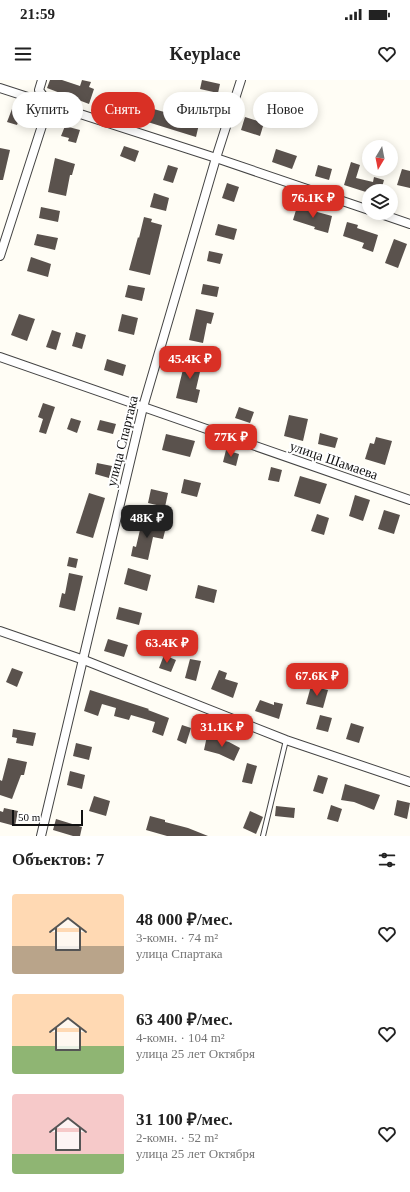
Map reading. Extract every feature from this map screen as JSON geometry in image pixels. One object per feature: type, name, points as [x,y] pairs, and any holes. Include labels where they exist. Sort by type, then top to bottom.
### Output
[{"type":"street","points":[[40,92],[39,90],[42,80]]},
{"type":"street","name":"улица Спартака","points":[[41,836],[143,407],[216,158],[241,80]]},
{"type":"street","points":[[0,88],[12,92]]},
{"type":"street","points":[[83,115],[362,208]]},
{"type":"street","points":[[0,256],[41,128]]},
{"type":"street","points":[[398,220],[410,224]]},
{"type":"street","name":"улица Шамаева","points":[[0,357],[410,500]]},
{"type":"street","points":[[0,631],[84,660],[286,740],[410,782]]},
{"type":"lane","points":[[263,836],[286,740]]},
{"type":"building","points":[[50,80],[62,80],[80,86],[82,80],[91,82],[89,87],[94,89],[93,92],[91,92],[89,104],[83,102],[83,92],[58,92],[47,88]]},
{"type":"building","points":[[202,80],[220,84],[218,92],[200,89]]},
{"type":"building","points":[[12,109],[12,124],[7,122]]},
{"type":"building","points":[[155,109],[163,112],[163,127],[155,124]]},
{"type":"building","points":[[245,117],[253,120],[253,128],[262,128],[260,136],[241,130],[242,128],[245,128]]},
{"type":"building","points":[[64,128],[80,130],[76,143],[68,141],[69,138],[61,136]]},
{"type":"building","points":[[167,128],[198,128],[196,137]]},
{"type":"building","points":[[124,146],[139,151],[135,162],[120,156]]},
{"type":"building","points":[[0,148],[10,150],[3,180],[0,180]]},
{"type":"building","points":[[276,149],[297,156],[292,169],[272,162]]},
{"type":"building","points":[[55,158],[75,164],[72,175],[70,175],[66,196],[48,192]]},
{"type":"building","points":[[351,162],[360,165],[356,178],[373,182],[374,177],[384,180],[383,184],[362,184],[362,191],[344,185]]},
{"type":"building","points":[[168,165],[178,168],[173,183],[163,180]]},
{"type":"building","points":[[318,165],[332,169],[329,180],[315,176]]},
{"type":"building","points":[[402,169],[410,171],[410,188],[397,184]]},
{"type":"building","points":[[227,183],[239,187],[234,202],[222,198]]},
{"type":"building","points":[[154,193],[169,198],[166,211],[150,207]]},
{"type":"building","points":[[300,206],[332,216],[328,233],[293,220],[296,210],[299,210]]},
{"type":"building","points":[[41,207],[60,211],[58,222],[39,218]]},
{"type":"building","points":[[144,217],[152,219],[151,222],[162,225],[150,275],[129,270]]},
{"type":"building","points":[[347,222],[358,225],[357,228],[378,235],[373,252],[362,248],[364,243],[343,236]]},
{"type":"building","points":[[218,224],[237,229],[234,240],[215,235]]},
{"type":"building","points":[[37,234],[58,238],[55,250],[34,245]]},
{"type":"building","points":[[394,239],[407,244],[398,268],[385,263]]},
{"type":"building","points":[[209,251],[223,254],[220,264],[207,261]]},
{"type":"building","points":[[31,257],[51,264],[48,277],[27,271]]},
{"type":"building","points":[[203,284],[219,287],[217,297],[201,294]]},
{"type":"building","points":[[128,285],[145,288],[142,301],[125,297]]},
{"type":"building","points":[[196,309],[214,313],[211,324],[207,323],[203,343],[189,340]]},
{"type":"building","points":[[19,314],[35,319],[27,341],[11,335]]},
{"type":"building","points":[[122,314],[138,318],[134,335],[118,331]]},
{"type":"building","points":[[52,330],[61,333],[56,350],[46,347]]},
{"type":"building","points":[[76,332],[86,335],[82,349],[72,346]]},
{"type":"building","points":[[192,356],[203,359],[196,389],[200,390],[197,403],[176,398],[186,357],[192,358]]},
{"type":"building","points":[[107,359],[126,365],[123,376],[104,370]]},
{"type":"building","points":[[43,403],[55,407],[46,434],[39,432],[43,419],[38,417]]},
{"type":"building","points":[[239,407],[254,412],[250,423],[235,418]]},
{"type":"building","points":[[289,415],[308,419],[303,441],[284,436]]},
{"type":"building","points":[[71,418],[81,421],[77,433],[67,429]]},
{"type":"building","points":[[100,420],[116,424],[113,434],[97,430]]},
{"type":"building","points":[[320,433],[338,438],[335,448],[318,444]]},
{"type":"building","points":[[166,434],[195,441],[190,457],[162,450]]},
{"type":"building","points":[[376,437],[392,441],[385,465],[365,459],[370,443],[374,444]]},
{"type":"building","points":[[226,450],[239,454],[236,466],[223,462]]},
{"type":"building","points":[[97,463],[112,466],[109,478],[95,474]]},
{"type":"building","points":[[271,467],[282,470],[279,482],[268,480]]},
{"type":"building","points":[[300,476],[327,484],[320,504],[294,496]]},
{"type":"building","points":[[184,479],[201,483],[197,497],[181,493]]},
{"type":"building","points":[[151,489],[168,493],[165,507],[148,503]]},
{"type":"building","points":[[89,493],[105,498],[93,538],[76,533]]},
{"type":"building","points":[[355,495],[370,500],[363,521],[349,516]]},
{"type":"building","points":[[384,510],[400,515],[394,534],[378,529]]},
{"type":"building","points":[[317,514],[329,518],[324,535],[311,531]]},
{"type":"building","points":[[142,521],[166,527],[163,539],[153,537],[148,560],[131,556],[133,546],[136,547]]},
{"type":"building","points":[[69,557],[78,559],[76,568],[67,566]]},
{"type":"building","points":[[128,568],[151,575],[147,591],[124,584]]},
{"type":"building","points":[[69,573],[83,576],[75,611],[59,607],[62,593],[65,594]]},
{"type":"building","points":[[198,585],[217,590],[214,603],[195,598]]},
{"type":"building","points":[[119,607],[142,613],[139,625],[116,619]]},
{"type":"building","points":[[108,639],[128,645],[124,657],[104,651]]},
{"type":"building","points":[[164,655],[176,660],[171,672],[159,668]]},
{"type":"building","points":[[190,659],[201,661],[196,681],[185,678]]},
{"type":"building","points":[[12,668],[23,672],[17,687],[6,682]]},
{"type":"building","points":[[219,670],[227,673],[225,679],[238,683],[233,698],[211,689]]},
{"type":"building","points":[[311,686],[328,690],[323,708],[306,704]]},
{"type":"building","points":[[90,690],[149,709],[148,710],[169,718],[163,736],[152,732],[155,722],[131,715],[129,720],[114,716],[116,708],[102,704],[98,716],[84,711]]},
{"type":"building","points":[[260,700],[274,705],[274,702],[283,704],[279,719],[255,711]]},
{"type":"building","points":[[320,715],[332,718],[328,732],[316,729]]},
{"type":"building","points":[[351,723],[364,727],[359,743],[346,739]]},
{"type":"building","points":[[182,725],[191,728],[186,744],[177,740]]},
{"type":"building","points":[[13,729],[36,733],[33,746],[16,743],[17,738],[12,737]]},
{"type":"building","points":[[207,736],[229,742],[240,748],[234,761],[219,754],[204,750]]},
{"type":"building","points":[[76,743],[92,747],[89,760],[73,756]]},
{"type":"building","points":[[8,758],[27,762],[24,775],[21,775],[12,799],[0,795],[0,780],[2,781]]},
{"type":"building","points":[[247,763],[257,766],[252,784],[242,782]]},
{"type":"building","points":[[70,771],[85,775],[82,789],[67,785]]},
{"type":"building","points":[[318,775],[328,778],[323,794],[313,791]]},
{"type":"building","points":[[345,784],[380,795],[374,810],[354,802],[341,800]]},
{"type":"building","points":[[94,796],[110,801],[106,816],[89,811]]},
{"type":"building","points":[[397,800],[410,803],[407,819],[394,815]]},
{"type":"building","points":[[331,805],[342,809],[338,822],[327,819]]},
{"type":"building","points":[[276,806],[295,808],[294,818],[275,816]]},
{"type":"building","points":[[4,808],[18,811],[15,826],[0,822],[0,811],[3,812]]},
{"type":"building","points":[[250,811],[263,817],[256,834],[243,828]]},
{"type":"building","points":[[150,816],[208,836],[167,836],[146,830]]},
{"type":"building","points":[[56,819],[82,827],[80,836],[73,836],[53,830]]}]
